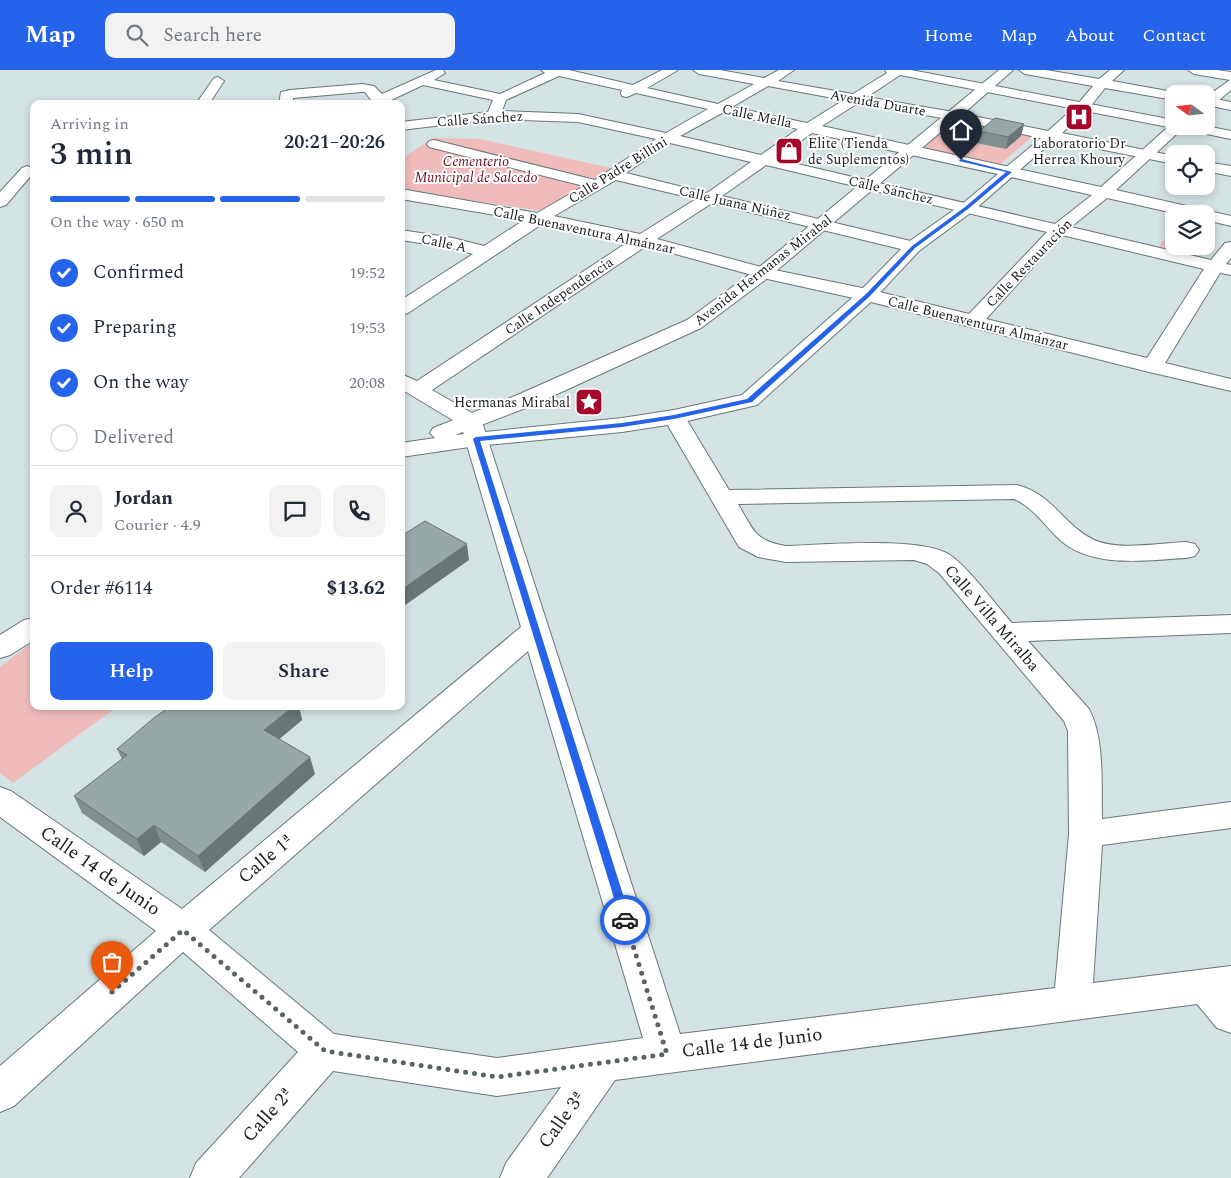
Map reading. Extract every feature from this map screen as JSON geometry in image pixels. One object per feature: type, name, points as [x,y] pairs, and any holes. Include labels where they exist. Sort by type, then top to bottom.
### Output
[{"type":"street","points":[[385,100],[447,70]]},
{"type":"street","points":[[617,98],[672,70]]},
{"type":"street","name":"Avenida Duarte","points":[[699,70],[953,116],[1165,158]]},
{"type":"street","name":"Calle Padre Billini","points":[[405,306],[539,218],[614,175],[669,137],[788,70]]},
{"type":"street","points":[[896,70],[1165,123]]},
{"type":"street","name":"Calle Independencia","points":[[410,385],[711,197],[896,70]]},
{"type":"street","name":"Avenida Hermanas Mirabal","points":[[473,430],[523,401],[694,324],[763,273],[1007,70]]},
{"type":"street","points":[[1025,70],[1165,94]]},
{"type":"street","points":[[405,449],[473,430],[622,425],[674,417],[750,400],[868,295],[913,247],[967,208],[1010,172],[1082,108],[1102,83],[1118,70]]},
{"type":"street","points":[[1194,70],[1231,76]]},
{"type":"street","points":[[421,81],[501,98],[556,71]]},
{"type":"street","name":"Calle Mella","points":[[556,71],[1165,206]]},
{"type":"street","points":[[205,100],[218,81]]},
{"type":"street","points":[[1215,95],[1231,82]]},
{"type":"street","points":[[287,99],[367,88],[379,100]]},
{"type":"street","points":[[493,115],[501,98]]},
{"type":"street","points":[[1215,103],[1231,106]]},
{"type":"street","points":[[578,118],[594,110]]},
{"type":"street","name":"Calle Sánchez","points":[[405,126],[493,115],[578,118],[669,137],[1223,268]]},
{"type":"street","points":[[1215,132],[1231,135]]},
{"type":"street","name":"Calle Restauración","points":[[972,322],[1060,228],[1105,192],[1165,135]]},
{"type":"street","points":[[434,144],[598,185]]},
{"type":"street","points":[[1215,168],[1231,171]]},
{"type":"street","points":[[9,172],[30,171]]},
{"type":"street","points":[[0,202],[30,172]]},
{"type":"street","name":"Calle Juana Núñez","points":[[614,175],[913,247]]},
{"type":"street","name":"Calle Buenaventura Almánzar","points":[[405,195],[539,218],[643,240],[763,273],[868,295],[1231,385]]},
{"type":"street","points":[[1215,217],[1231,221]]},
{"type":"street","name":"Calle A","points":[[405,236],[453,243],[486,252]]},
{"type":"street","points":[[1152,366],[1223,268],[1231,247]]},
{"type":"street","points":[[405,286],[429,290]]},
{"type":"street","points":[[410,385],[473,430],[667,1054]]},
{"type":"street","name":"Calle Villa Miralba","points":[[674,417],[748,542],[767,551],[786,554],[914,552],[932,555],[948,567],[1006,633],[1081,724],[1086,834],[1073,1002]]},
{"type":"street","points":[[722,497],[1017,492],[1031,497],[1076,541],[1093,548],[1118,552],[1186,550]]},
{"type":"street","points":[[1006,633],[1231,624]]},
{"type":"street","points":[[0,648],[30,629]]},
{"type":"street","name":"Calle 1ª","points":[[0,1092],[183,930],[535,630]]},
{"type":"street","name":"Calle 14 de Junio","points":[[0,800],[183,930],[325,1051],[497,1077],[1218,984]]},
{"type":"street","points":[[1086,834],[1231,815]]},
{"type":"street","points":[[1218,984],[1231,1015]]},
{"type":"street","name":"Calle 2ª","points":[[211,1178],[325,1051]]},
{"type":"street","name":"Calle 3ª","points":[[521,1178],[604,1062]]},
{"type":"green space","points":[[956,120],[995,128],[1005,149],[1024,134],[1033,136],[999,165],[918,148]]},
{"type":"green space","name":"Cementerio Municipal de Salcedo","points":[[433,138],[480,139],[615,169],[542,211],[405,191],[405,156]]},
{"type":"green space","points":[[1165,239],[1165,247],[1159,246]]},
{"type":"green space","points":[[30,644],[30,710],[113,710],[13,783],[0,773],[0,667]]},
{"type":"building","points":[[995,118],[1024,124],[1008,137],[979,131]]},
{"type":"building","points":[[425,521],[467,544],[405,587],[405,534]]},
{"type":"building","points":[[165,710],[289,710],[264,730],[310,757],[198,856],[154,825],[137,839],[74,796],[127,755],[117,749]]},
{"type":"way so far","points":[[112,992],[183,930],[325,1051],[497,1077],[667,1054],[625,920]]},
{"type":"place","name":"Laboratorio Dr Herrea Khoury","points":[[1079,117]]},
{"type":"place","name":"Elite (Tienda de Suplementos)","points":[[789,151]]},
{"type":"place","name":"Hermanas Mirabal","points":[[589,402]]},
{"type":"route","points":[[625,920],[476,439],[622,425],[674,417],[750,400],[868,295],[913,247],[967,208],[1010,172],[961,160]]}]
